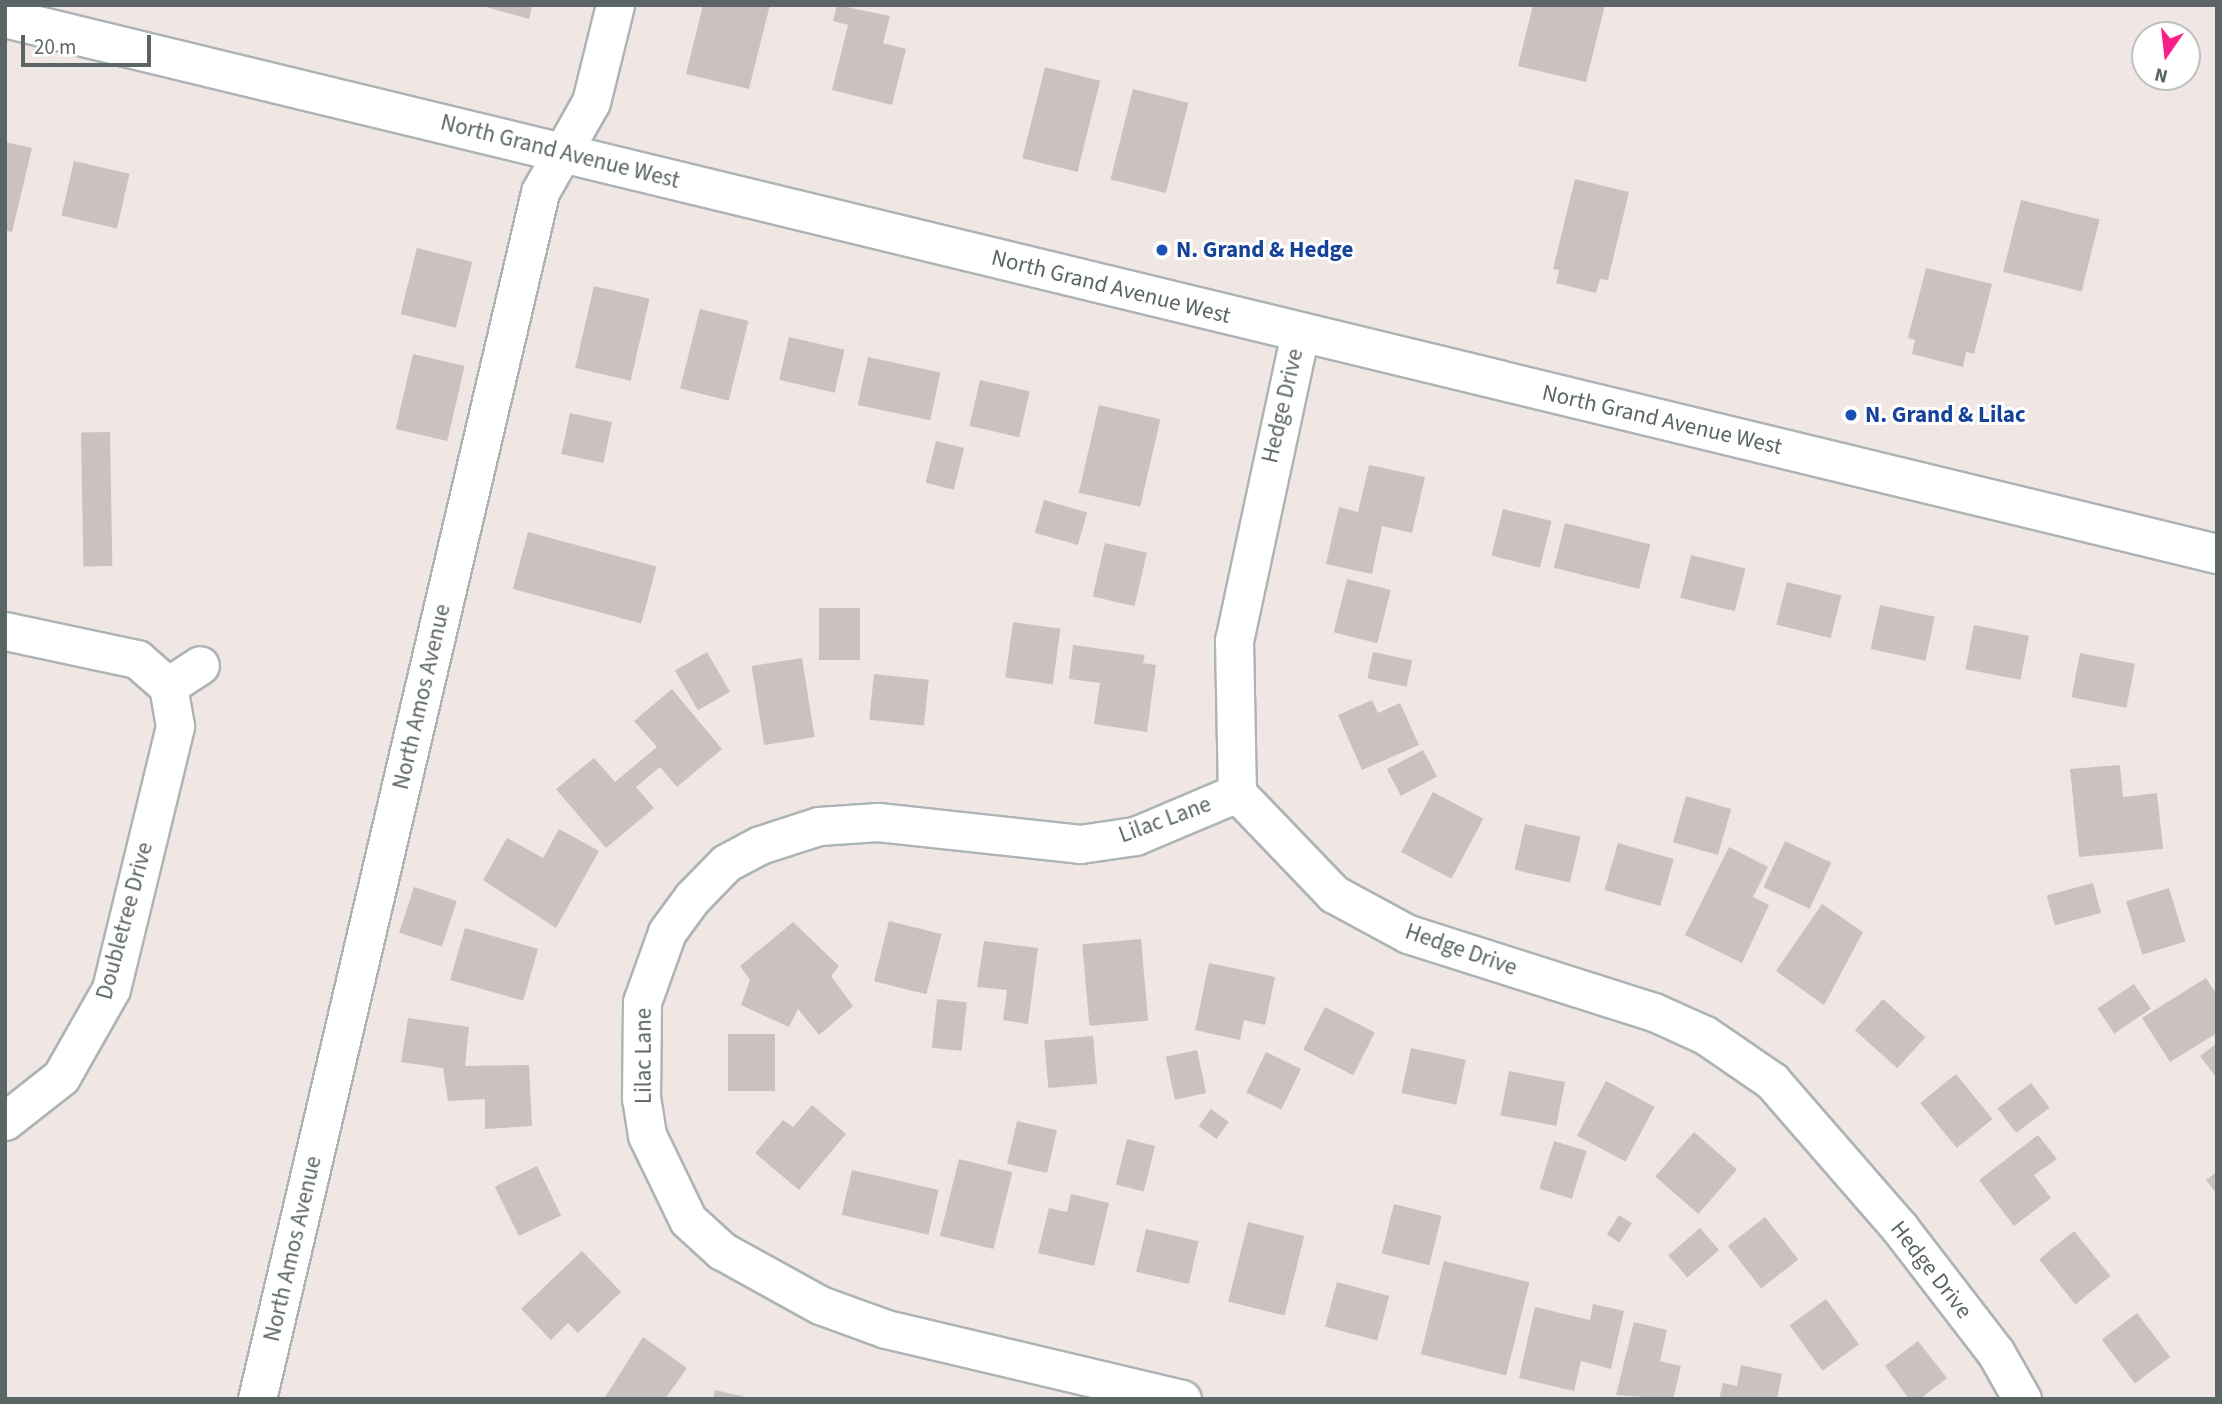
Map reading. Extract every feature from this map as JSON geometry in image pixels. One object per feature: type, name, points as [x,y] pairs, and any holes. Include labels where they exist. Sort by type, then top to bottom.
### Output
[{"type":"main road","name":"North Grand Avenue West","points":[[5,18],[2217,554]]},
{"type":"street","name":"North Amos Avenue","points":[[257,1399],[534,216],[563,153],[591,102],[615,5]]},
{"type":"street","name":"Hedge Drive","points":[[1300,333],[1234,640],[1237,793],[1334,894],[1408,934],[1654,1012],[1705,1035],[1772,1081],[1899,1227],[1996,1353],[2022,1399]]},
{"type":"street","points":[[5,631],[137,659],[168,686],[200,664]]},
{"type":"street","name":"Doubletree Drive","points":[[5,1121],[61,1077],[111,989],[175,726],[168,686]]},
{"type":"street","name":"Lilac Lane","points":[[1182,1399],[886,1329],[820,1305],[722,1251],[688,1220],[647,1135],[642,1002],[667,932],[692,898],[726,863],[760,845],[819,825],[878,822],[1080,844],[1135,836],[1237,793]]},
{"type":"building","points":[[479,5],[532,5],[529,19]]},
{"type":"building","points":[[703,5],[770,5],[749,89],[686,74]]},
{"type":"building","points":[[837,5],[890,16],[883,43],[906,49],[892,105],[832,90],[848,25],[833,21]]},
{"type":"building","points":[[1533,5],[1605,5],[1586,82],[1518,66]]},
{"type":"building","points":[[1045,67],[1100,81],[1078,172],[1022,158]]},
{"type":"building","points":[[1133,89],[1188,103],[1166,193],[1111,179]]},
{"type":"building","points":[[5,142],[32,148],[12,232],[5,230]]},
{"type":"building","points":[[74,161],[130,174],[117,228],[61,216]]},
{"type":"building","points":[[1575,179],[1629,192],[1608,280],[1600,279],[1596,293],[1556,283],[1559,270],[1553,269]]},
{"type":"building","points":[[2021,200],[2100,220],[2082,291],[2003,272]]},
{"type":"building","points":[[417,248],[472,262],[456,328],[401,314]]},
{"type":"building","points":[[1926,268],[1992,284],[1974,354],[1966,352],[1963,367],[1912,354],[1915,340],[1908,338]]},
{"type":"building","points":[[594,286],[650,299],[631,381],[575,368]]},
{"type":"building","points":[[700,309],[749,321],[729,401],[680,389]]},
{"type":"building","points":[[789,337],[845,350],[835,393],[779,380]]},
{"type":"building","points":[[413,354],[465,366],[447,441],[396,429]]},
{"type":"building","points":[[868,357],[940,372],[930,420],[858,405]]},
{"type":"building","points":[[980,380],[1030,391],[1019,437],[969,426]]},
{"type":"building","points":[[1099,405],[1160,419],[1140,507],[1079,493]]},
{"type":"building","points":[[570,413],[612,422],[603,463],[561,454]]},
{"type":"building","points":[[110,432],[112,566],[83,566],[81,433]]},
{"type":"building","points":[[936,441],[964,448],[954,490],[926,483]]},
{"type":"building","points":[[1369,465],[1425,477],[1412,533],[1382,526],[1372,574],[1326,564],[1339,507],[1358,512]]},
{"type":"building","points":[[1044,500],[1087,512],[1078,545],[1035,533]]},
{"type":"building","points":[[1503,509],[1552,521],[1540,568],[1491,556]]},
{"type":"building","points":[[1565,523],[1650,544],[1639,589],[1554,568]]},
{"type":"building","points":[[528,532],[656,566],[641,623],[513,589]]},
{"type":"building","points":[[1105,543],[1147,553],[1135,606],[1093,597]]},
{"type":"building","points":[[1691,555],[1745,569],[1735,611],[1680,598]]},
{"type":"building","points":[[1347,579],[1391,590],[1377,643],[1334,632]]},
{"type":"building","points":[[1787,582],[1841,596],[1831,638],[1776,625]]},
{"type":"building","points":[[1880,605],[1935,617],[1925,661],[1871,649]]},
{"type":"building","points":[[819,608],[860,608],[860,660],[819,660]]},
{"type":"building","points":[[1013,622],[1061,629],[1053,684],[1005,677]]},
{"type":"building","points":[[1974,625],[2029,636],[2020,680],[1965,669]]},
{"type":"building","points":[[1073,645],[1145,655],[1143,663],[1156,665],[1147,732],[1094,724],[1100,683],[1069,679]]},
{"type":"building","points":[[707,652],[730,692],[698,710],[675,670]]},
{"type":"building","points":[[1373,652],[1412,660],[1407,687],[1367,678]]},
{"type":"building","points":[[2080,653],[2135,664],[2126,708],[2071,697]]},
{"type":"building","points":[[802,658],[815,737],[764,745],[752,666]]},
{"type":"building","points":[[874,674],[929,680],[924,725],[869,720]]},
{"type":"building","points":[[672,689],[722,749],[677,787],[660,767],[636,787],[654,808],[606,848],[556,789],[594,758],[615,782],[657,747],[634,721]]},
{"type":"building","points":[[1372,700],[1378,713],[1400,703],[1419,745],[1362,770],[1338,715]]},
{"type":"building","points":[[1423,750],[1437,776],[1401,796],[1387,769]]},
{"type":"building","points":[[2120,765],[2123,797],[2157,793],[2163,849],[2079,857],[2070,769]]},
{"type":"building","points":[[1433,792],[1483,819],[1451,879],[1401,852]]},
{"type":"building","points":[[1686,796],[1731,809],[1718,855],[1673,842]]},
{"type":"building","points":[[1525,824],[1581,837],[1570,883],[1514,870]]},
{"type":"building","points":[[559,829],[599,851],[556,928],[483,880],[507,838],[543,858]]},
{"type":"building","points":[[1785,841],[1831,863],[1810,909],[1763,887]]},
{"type":"building","points":[[1618,843],[1674,859],[1660,906],[1604,890]]},
{"type":"building","points":[[1729,847],[1768,867],[1753,897],[1769,905],[1742,963],[1685,935]]},
{"type":"building","points":[[2093,883],[2101,913],[2055,925],[2047,895]]},
{"type":"building","points":[[414,887],[457,901],[442,947],[399,933]]},
{"type":"building","points":[[2169,888],[2185,942],[2142,955],[2126,901]]},
{"type":"building","points":[[1822,904],[1863,932],[1824,1005],[1776,971]]},
{"type":"building","points":[[889,921],[941,934],[926,994],[874,981]]},
{"type":"building","points":[[793,922],[839,966],[831,976],[853,1006],[819,1035],[798,1009],[789,1027],[741,1005],[750,980],[740,966]]},
{"type":"building","points":[[465,928],[538,949],[523,1001],[450,980]]},
{"type":"building","points":[[1141,939],[1148,1021],[1089,1026],[1082,944]]},
{"type":"building","points":[[984,941],[1038,948],[1028,1024],[1003,1020],[1007,990],[977,987]]},
{"type":"building","points":[[1209,963],[1275,977],[1265,1025],[1244,1020],[1240,1040],[1195,1030]]},
{"type":"building","points":[[2206,978],[2217,995],[2217,1033],[2170,1062],[2142,1018]]},
{"type":"building","points":[[2134,984],[2151,1009],[2114,1033],[2098,1009]]},
{"type":"building","points":[[937,999],[967,1002],[962,1051],[932,1048]]},
{"type":"building","points":[[1883,999],[1925,1037],[1897,1068],[1855,1030]]},
{"type":"building","points":[[1325,1007],[1375,1032],[1353,1075],[1303,1050]]},
{"type":"building","points":[[408,1018],[469,1027],[465,1066],[529,1065],[532,1126],[485,1129],[485,1099],[448,1101],[443,1068],[401,1062]]},
{"type":"building","points":[[728,1034],[775,1034],[775,1091],[728,1091]]},
{"type":"building","points":[[1093,1036],[1097,1084],[1048,1088],[1044,1040]]},
{"type":"building","points":[[2217,1043],[2217,1078],[2200,1056]]},
{"type":"building","points":[[1411,1048],[1466,1060],[1456,1105],[1401,1093]]},
{"type":"building","points":[[1197,1050],[1206,1093],[1175,1100],[1166,1057]]},
{"type":"building","points":[[1266,1052],[1301,1069],[1281,1110],[1246,1092]]},
{"type":"building","points":[[1509,1071],[1565,1082],[1556,1126],[1500,1115]]},
{"type":"building","points":[[1956,1074],[1993,1119],[1957,1148],[1920,1103]]},
{"type":"building","points":[[1606,1081],[1655,1107],[1625,1162],[1577,1136]]},
{"type":"building","points":[[2031,1083],[2050,1108],[2016,1133],[1997,1108]]},
{"type":"building","points":[[812,1105],[846,1134],[799,1190],[755,1153],[783,1120],[793,1127]]},
{"type":"building","points":[[1211,1109],[1229,1122],[1216,1139],[1199,1126]]},
{"type":"building","points":[[1017,1121],[1057,1130],[1047,1173],[1007,1164]]},
{"type":"building","points":[[1694,1132],[1737,1169],[1698,1214],[1655,1177]]},
{"type":"building","points":[[2038,1135],[2057,1159],[2034,1175],[2051,1198],[2014,1226],[1979,1180]]},
{"type":"building","points":[[1127,1139],[1155,1146],[1144,1192],[1116,1185]]},
{"type":"building","points":[[1554,1141],[1587,1151],[1572,1199],[1539,1189]]},
{"type":"building","points":[[959,1159],[1012,1172],[993,1249],[940,1236]]},
{"type":"building","points":[[537,1166],[561,1215],[519,1236],[495,1187]]},
{"type":"building","points":[[852,1170],[939,1190],[928,1235],[842,1215]]},
{"type":"building","points":[[2217,1172],[2217,1194],[2206,1180]]},
{"type":"building","points":[[1071,1194],[1109,1203],[1094,1266],[1038,1253],[1049,1208],[1067,1212]]},
{"type":"building","points":[[1394,1204],[1442,1216],[1429,1265],[1382,1253]]},
{"type":"building","points":[[1619,1215],[1632,1223],[1620,1242],[1607,1235]]},
{"type":"building","points":[[1765,1217],[1798,1260],[1761,1288],[1728,1246]]},
{"type":"building","points":[[1248,1222],[1304,1236],[1284,1316],[1228,1302]]},
{"type":"building","points":[[1700,1228],[1719,1250],[1687,1277],[1668,1256]]},
{"type":"building","points":[[1146,1229],[1199,1241],[1189,1284],[1136,1272]]},
{"type":"building","points":[[2074,1231],[2111,1276],[2076,1304],[2039,1259]]},
{"type":"building","points":[[582,1251],[621,1292],[578,1333],[568,1323],[551,1340],[521,1309]]},
{"type":"building","points":[[1444,1261],[1529,1282],[1506,1375],[1421,1354]]},
{"type":"building","points":[[1337,1282],[1389,1296],[1377,1340],[1325,1326]]},
{"type":"building","points":[[1826,1299],[1859,1344],[1823,1371],[1790,1325]]},
{"type":"building","points":[[1593,1304],[1624,1311],[1611,1369],[1581,1361],[1574,1391],[1519,1378],[1535,1307],[1590,1320]]},
{"type":"building","points":[[2137,1313],[2170,1357],[2135,1383],[2102,1339]]},
{"type":"building","points":[[1634,1322],[1667,1330],[1660,1361],[1681,1366],[1673,1399],[1616,1395]]},
{"type":"building","points":[[643,1337],[687,1368],[665,1399],[604,1399]]},
{"type":"building","points":[[1918,1341],[1947,1378],[1920,1399],[1909,1399],[1885,1366]]},
{"type":"building","points":[[1741,1365],[1782,1374],[1777,1399],[1719,1399],[1723,1383],[1737,1386]]},
{"type":"building","points":[[715,1390],[750,1398],[750,1399],[713,1399]]},
{"type":"place","name":"N. Grand & Hedge","points":[[1162,250]]},
{"type":"place","name":"N. Grand & Lilac","points":[[1851,415]]}]
